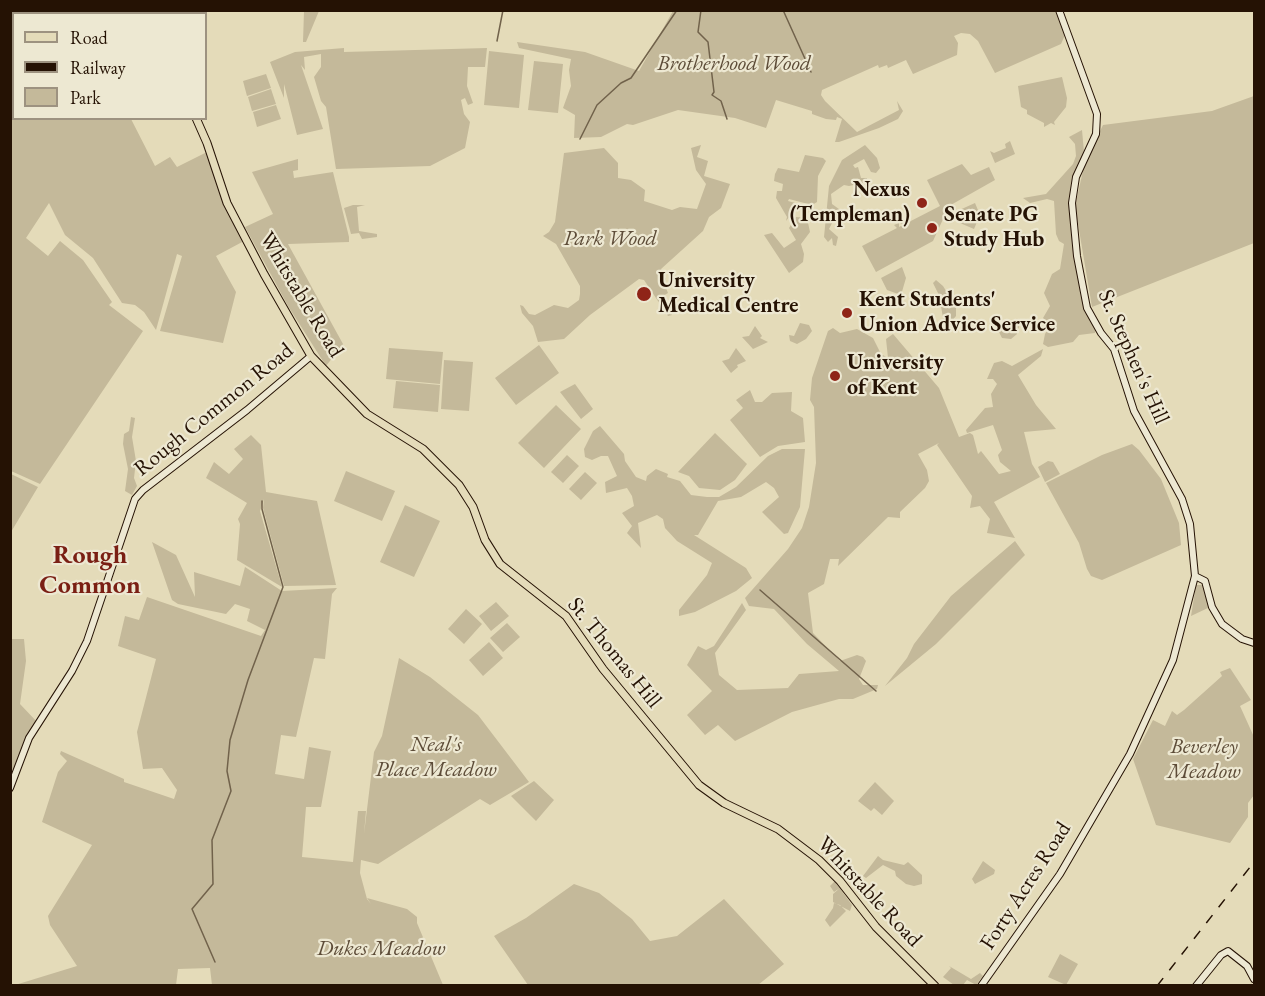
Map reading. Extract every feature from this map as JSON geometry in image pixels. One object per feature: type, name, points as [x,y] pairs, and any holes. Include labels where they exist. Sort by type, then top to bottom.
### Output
[{"type":"main road","name":"Whitstable Road","points":[[197,120],[233,215],[311,356],[368,414],[423,449],[459,485],[473,507],[485,540]]},
{"type":"main road","name":"St. Thomas Hill","points":[[485,540],[502,566],[572,622],[603,669],[685,769]]},
{"type":"main road","name":"Whitstable Road","points":[[685,769],[715,798],[778,829],[819,860],[888,940],[934,986]]},
{"type":"street","name":"St. Stephen's Hill","points":[[1059,10],[1069,32],[1071,46],[1081,63],[1098,119],[1096,134],[1080,165],[1072,197],[1077,256],[1084,298],[1098,328],[1116,352],[1138,422],[1182,499],[1190,524],[1195,576]]},
{"type":"street","name":"Rough Common Road","points":[[10,788],[29,738],[72,671],[87,641],[135,499],[143,490],[247,410],[311,356]]},
{"type":"street","points":[[1195,576],[1205,581],[1212,607],[1222,624],[1242,639],[1254,644]]},
{"type":"street","name":"Forty Acres Road","points":[[981,986],[1060,874],[1130,754],[1162,686],[1183,631],[1195,576]]},
{"type":"street","points":[[1196,986],[1221,955],[1228,951],[1247,966],[1254,979]]},
{"type":"green space","points":[[11,11],[98,11],[12,12],[12,120],[132,120],[155,166],[170,157],[177,167],[207,152],[215,178],[244,241],[216,256],[236,292],[223,343],[160,331],[182,256],[177,254],[156,330],[144,312],[135,305],[122,303],[93,258],[65,235],[49,203],[26,238],[48,256],[60,241],[83,260],[112,302],[109,305],[143,331],[40,484],[11,471]]},
{"type":"green space","points":[[304,11],[319,11],[306,42],[303,42]]},
{"type":"green space","name":"Brotherhood Wood","points":[[673,11],[1057,11],[1065,35],[1061,44],[995,73],[978,41],[970,34],[961,33],[954,36],[958,43],[957,55],[913,74],[906,60],[888,68],[887,65],[879,68],[878,65],[822,90],[821,95],[825,101],[857,132],[899,110],[897,101],[903,111],[898,119],[839,142],[835,142],[842,119],[837,117],[836,120],[826,119],[812,114],[812,111],[776,100],[766,128],[735,118],[678,110],[633,125],[627,124],[601,137],[574,138],[575,115],[563,108],[571,86],[569,70],[571,59],[519,48],[517,42],[585,52],[639,71]]},
{"type":"green space","points":[[344,48],[344,52],[487,48],[485,67],[468,67],[467,86],[473,103],[468,105],[465,98],[461,100],[464,114],[470,122],[465,148],[430,166],[336,169],[326,107],[321,101],[314,77],[321,67],[321,54],[304,57],[305,70],[301,65],[323,129],[297,135],[284,84],[284,98],[270,62],[295,52]]},
{"type":"green space","points":[[489,51],[524,55],[519,108],[484,105]]},
{"type":"green space","points":[[534,61],[563,64],[558,113],[528,110]]},
{"type":"green space","points":[[266,74],[271,88],[247,96],[243,81]]},
{"type":"green space","points":[[1062,77],[1067,98],[1066,107],[1054,122],[1055,125],[1051,123],[1044,127],[1044,123],[1027,114],[1027,110],[1021,107],[1018,86]]},
{"type":"green space","points":[[271,89],[276,104],[252,111],[248,97]]},
{"type":"green space","points":[[1254,96],[1254,243],[1092,307],[1075,206],[1085,162],[1103,125],[1212,111]]},
{"type":"green space","points":[[276,105],[281,119],[257,127],[253,112]]},
{"type":"green space","points":[[1082,130],[1084,152],[1071,190],[1070,213],[1081,298],[1096,329],[1095,333],[1079,335],[1073,342],[1048,347],[1043,344],[1045,334],[1055,329],[1043,318],[1050,306],[1044,293],[1052,274],[1060,269],[1064,244],[1059,241],[1056,234],[1054,201],[1047,199],[1030,203],[1023,198],[1046,194],[1073,164],[1076,156],[1075,144],[1069,137]]},
{"type":"green space","points":[[1010,141],[1015,154],[995,163],[990,151],[994,153],[1006,148],[1005,144]]},
{"type":"green space","name":"Park Wood","points":[[701,145],[697,157],[708,161],[704,176],[730,184],[721,208],[709,217],[703,231],[661,269],[666,279],[664,283],[668,293],[661,297],[672,315],[668,316],[644,280],[639,279],[590,315],[564,339],[538,342],[533,326],[522,313],[520,305],[529,314],[535,315],[554,305],[568,308],[579,300],[580,294],[580,286],[556,244],[543,236],[549,232],[555,222],[564,153],[604,148],[618,163],[618,178],[631,180],[645,190],[644,201],[672,210],[680,207],[697,209],[706,184],[696,170],[691,148]]},
{"type":"green space","points":[[865,145],[877,158],[880,168],[876,173],[871,172],[864,159],[853,165],[855,168],[858,167],[861,178],[867,178],[867,182],[844,185],[831,194],[832,204],[843,212],[845,218],[844,222],[834,219],[829,229],[838,237],[836,246],[833,245],[832,238],[828,242],[824,237],[829,186],[842,160]]},
{"type":"green space","points":[[805,155],[823,158],[826,161],[818,176],[817,202],[812,205],[789,199],[788,201],[806,206],[795,209],[786,221],[787,217],[776,198],[777,191],[782,191],[783,184],[774,181],[775,174],[778,168],[799,172]]},
{"type":"green space","points":[[298,159],[298,170],[293,171],[294,178],[333,172],[349,237],[349,242],[288,244],[343,344],[326,366],[288,306],[245,227],[273,214],[252,172]]},
{"type":"green space","points":[[962,164],[971,175],[989,167],[995,180],[949,206],[933,241],[876,272],[862,246],[897,228],[894,225],[899,223],[899,227],[903,225],[900,223],[902,221],[905,220],[905,224],[940,206],[927,180]]},
{"type":"green space","points":[[975,203],[980,215],[974,229],[960,223],[955,212]]},
{"type":"green space","points":[[365,205],[357,207],[359,231],[377,234],[377,237],[362,239],[359,233],[351,234],[344,208]]},
{"type":"green space","points":[[796,217],[807,218],[810,232],[801,244],[804,254],[803,262],[789,273],[764,235],[772,233],[784,248],[796,240],[789,228]]},
{"type":"green space","points":[[902,267],[906,278],[901,295],[887,290],[881,278]]},
{"type":"green space","points":[[936,280],[943,286],[956,307],[956,316],[945,329],[939,295],[933,283]]},
{"type":"green space","points":[[1021,319],[1017,334],[1011,339],[1002,338],[999,332],[1002,328],[1014,320]]},
{"type":"green space","points":[[800,323],[809,325],[812,331],[806,339],[797,344],[790,341],[789,335],[794,336]]},
{"type":"green space","points":[[755,326],[762,336],[760,338],[768,342],[753,349],[742,337],[749,336]]},
{"type":"green space","points":[[833,328],[840,333],[857,329],[873,338],[881,354],[888,358],[886,339],[893,334],[939,388],[959,437],[970,433],[973,435],[978,454],[981,451],[999,474],[1011,471],[1000,462],[998,455],[1002,450],[993,425],[967,433],[966,430],[985,408],[993,407],[991,394],[997,384],[993,379],[987,379],[994,363],[1002,361],[1012,366],[1043,349],[1041,356],[1018,375],[1036,405],[1056,429],[1024,432],[1032,464],[1040,477],[994,502],[1015,538],[987,533],[990,519],[980,506],[970,508],[972,496],[937,445],[939,443],[918,454],[927,470],[929,481],[925,488],[900,512],[900,518],[888,517],[838,566],[839,559],[830,559],[824,584],[808,593],[813,633],[840,661],[857,655],[863,657],[866,661],[859,679],[863,685],[878,685],[877,689],[853,699],[839,699],[792,712],[735,741],[718,725],[705,735],[687,715],[712,691],[687,665],[698,646],[706,650],[714,646],[742,603],[746,610],[715,653],[719,675],[737,690],[788,688],[799,674],[839,671],[807,644],[774,609],[749,606],[745,598],[788,549],[802,528],[809,507],[816,463],[814,407],[810,400],[812,378],[828,331]]},
{"type":"green space","points":[[539,345],[559,373],[516,405],[495,378]]},
{"type":"green space","points":[[389,348],[443,352],[440,384],[386,379]]},
{"type":"green space","points":[[736,348],[746,361],[737,365],[738,367],[731,373],[722,361],[729,359]]},
{"type":"green space","points":[[444,360],[473,362],[469,411],[441,409]]},
{"type":"green space","points":[[396,381],[440,385],[438,412],[393,408]]},
{"type":"green space","points":[[575,384],[593,409],[581,419],[560,392]]},
{"type":"green space","points":[[750,390],[755,402],[762,402],[772,393],[792,392],[791,411],[803,418],[805,442],[778,446],[760,457],[730,420],[743,408],[736,400]]},
{"type":"green space","points":[[556,405],[581,429],[544,468],[518,443]]},
{"type":"green space","points":[[131,417],[135,418],[132,437],[136,461],[134,478],[137,486],[132,495],[125,491],[128,469],[123,444],[124,434],[129,431]]},
{"type":"green space","points":[[600,426],[624,454],[625,461],[636,477],[646,481],[647,476],[656,469],[668,474],[667,477],[680,481],[691,495],[707,497],[719,497],[736,487],[768,456],[782,449],[805,449],[800,507],[788,533],[784,534],[762,512],[779,497],[774,488],[766,482],[741,497],[718,501],[698,535],[694,535],[746,568],[752,578],[736,591],[695,612],[679,616],[679,610],[707,575],[712,563],[677,541],[665,528],[663,519],[657,515],[638,523],[641,548],[627,533],[632,526],[622,513],[634,506],[632,496],[627,488],[606,493],[605,482],[617,476],[608,456],[592,460],[585,457],[584,449],[593,431]]},
{"type":"green space","points":[[715,433],[747,464],[735,480],[720,490],[699,488],[689,476],[678,472]]},
{"type":"green space","points":[[251,435],[261,445],[266,492],[317,501],[336,585],[284,586],[263,508],[264,499],[260,511],[282,587],[237,560],[240,524],[238,519],[247,503],[206,478],[214,462],[229,474],[243,459],[234,449]]},
{"type":"green space","points":[[1132,444],[1161,479],[1179,523],[1181,545],[1102,580],[1091,576],[1079,543],[1046,483],[1102,455]]},
{"type":"green space","points":[[567,455],[579,466],[563,483],[551,472]]},
{"type":"green space","points":[[1048,461],[1053,462],[1060,474],[1045,482],[1038,467]]},
{"type":"green space","points":[[346,471],[395,491],[382,521],[334,501]]},
{"type":"green space","points":[[585,472],[597,483],[581,500],[569,489]]},
{"type":"green space","points":[[11,474],[38,487],[11,532]]},
{"type":"green space","points":[[405,505],[440,521],[414,577],[380,562]]},
{"type":"green space","points":[[1015,541],[1025,555],[936,644],[885,686],[951,596]]},
{"type":"green space","points":[[152,542],[176,555],[195,597],[194,572],[240,586],[245,567],[282,591],[337,588],[332,594],[325,659],[314,658],[296,737],[281,735],[275,774],[304,779],[309,747],[331,751],[321,807],[306,807],[302,857],[353,862],[358,811],[366,811],[364,834],[374,752],[382,736],[399,658],[430,677],[478,715],[529,782],[490,805],[480,799],[378,864],[361,860],[360,873],[367,899],[371,904],[367,898],[407,909],[417,917],[417,923],[443,985],[212,985],[210,968],[178,969],[176,985],[15,985],[77,966],[50,925],[48,916],[92,845],[42,822],[58,772],[67,761],[60,754],[61,751],[124,779],[124,782],[174,799],[177,790],[162,768],[143,769],[137,732],[156,659],[118,646],[125,616],[139,620],[147,597],[261,636],[265,630],[247,621],[250,609],[235,604],[226,614],[178,604],[172,600]]},
{"type":"green space","points":[[1196,585],[1202,585],[1210,607],[1191,616]]},
{"type":"green space","points":[[496,602],[509,616],[491,631],[479,616]]},
{"type":"green space","points":[[466,609],[482,624],[464,644],[448,629]]},
{"type":"green space","points":[[507,623],[520,637],[503,652],[490,638]]},
{"type":"green space","points":[[11,639],[24,639],[26,661],[20,704],[38,723],[11,788]]},
{"type":"green space","points":[[489,642],[503,658],[483,676],[469,660]]},
{"type":"green space","name":"Beverley Meadow","points":[[1230,668],[1251,700],[1240,706],[1254,737],[1254,795],[1248,803],[1248,817],[1230,843],[1156,825],[1133,759],[1153,720],[1165,726],[1172,711],[1177,715],[1184,710],[1222,676],[1220,672]]},
{"type":"green space","points":[[534,781],[554,800],[536,821],[511,796]]},
{"type":"green space","points":[[875,782],[894,801],[882,815],[874,808],[871,811],[858,801]]},
{"type":"green space","points":[[878,856],[883,860],[904,865],[908,862],[922,875],[922,884],[914,886],[906,884],[896,876],[895,871],[883,865],[866,878],[863,876]]},
{"type":"green space","points":[[983,861],[995,870],[994,874],[975,884],[972,879]]},
{"type":"green space","points":[[837,882],[853,903],[841,890],[852,905],[850,911],[833,902],[833,894],[840,888],[834,892],[830,886]]},
{"type":"green space","points":[[574,884],[599,893],[632,919],[650,941],[677,936],[724,899],[784,964],[758,985],[528,985],[494,936],[526,918]]},
{"type":"green space","points":[[834,903],[846,911],[830,927],[825,920]]},
{"type":"green space","points":[[1060,954],[1078,964],[1066,985],[1048,977]]},
{"type":"green space","points":[[949,966],[971,979],[980,973],[983,976],[976,985],[967,980],[963,985],[954,985],[943,977],[951,968]]},
{"type":"waterway","points":[[497,41],[503,10]]},
{"type":"waterway","points":[[580,139],[597,105],[621,83],[631,78],[677,10]]},
{"type":"waterway","points":[[701,10],[698,32],[708,42],[714,92],[712,95],[721,101],[727,119]]},
{"type":"waterway","points":[[783,10],[811,72]]},
{"type":"waterway","points":[[215,962],[192,909],[213,884],[212,840],[231,791],[227,771],[230,740],[248,680],[283,587],[262,509],[262,501]]},
{"type":"waterway","points":[[760,590],[876,691]]},
{"type":"railway","points":[[1157,986],[1254,862]]},
{"type":"place","name":"Nexus (Templeman)","points":[[922,203]]},
{"type":"place","name":"Senate PG Study Hub","points":[[932,228]]},
{"type":"place","name":"University Medical Centre","points":[[644,294]]},
{"type":"place","name":"Kent Students' Union Advice Service","points":[[847,313]]},
{"type":"place","name":"University of Kent","points":[[835,376]]},
{"type":"district","name":"Rough Common","points":[[90,571]]},
{"type":"park label","name":"Neal's Place Meadow","points":[[436,758]]},
{"type":"park label","name":"Dukes Meadow","points":[[381,949]]}]
